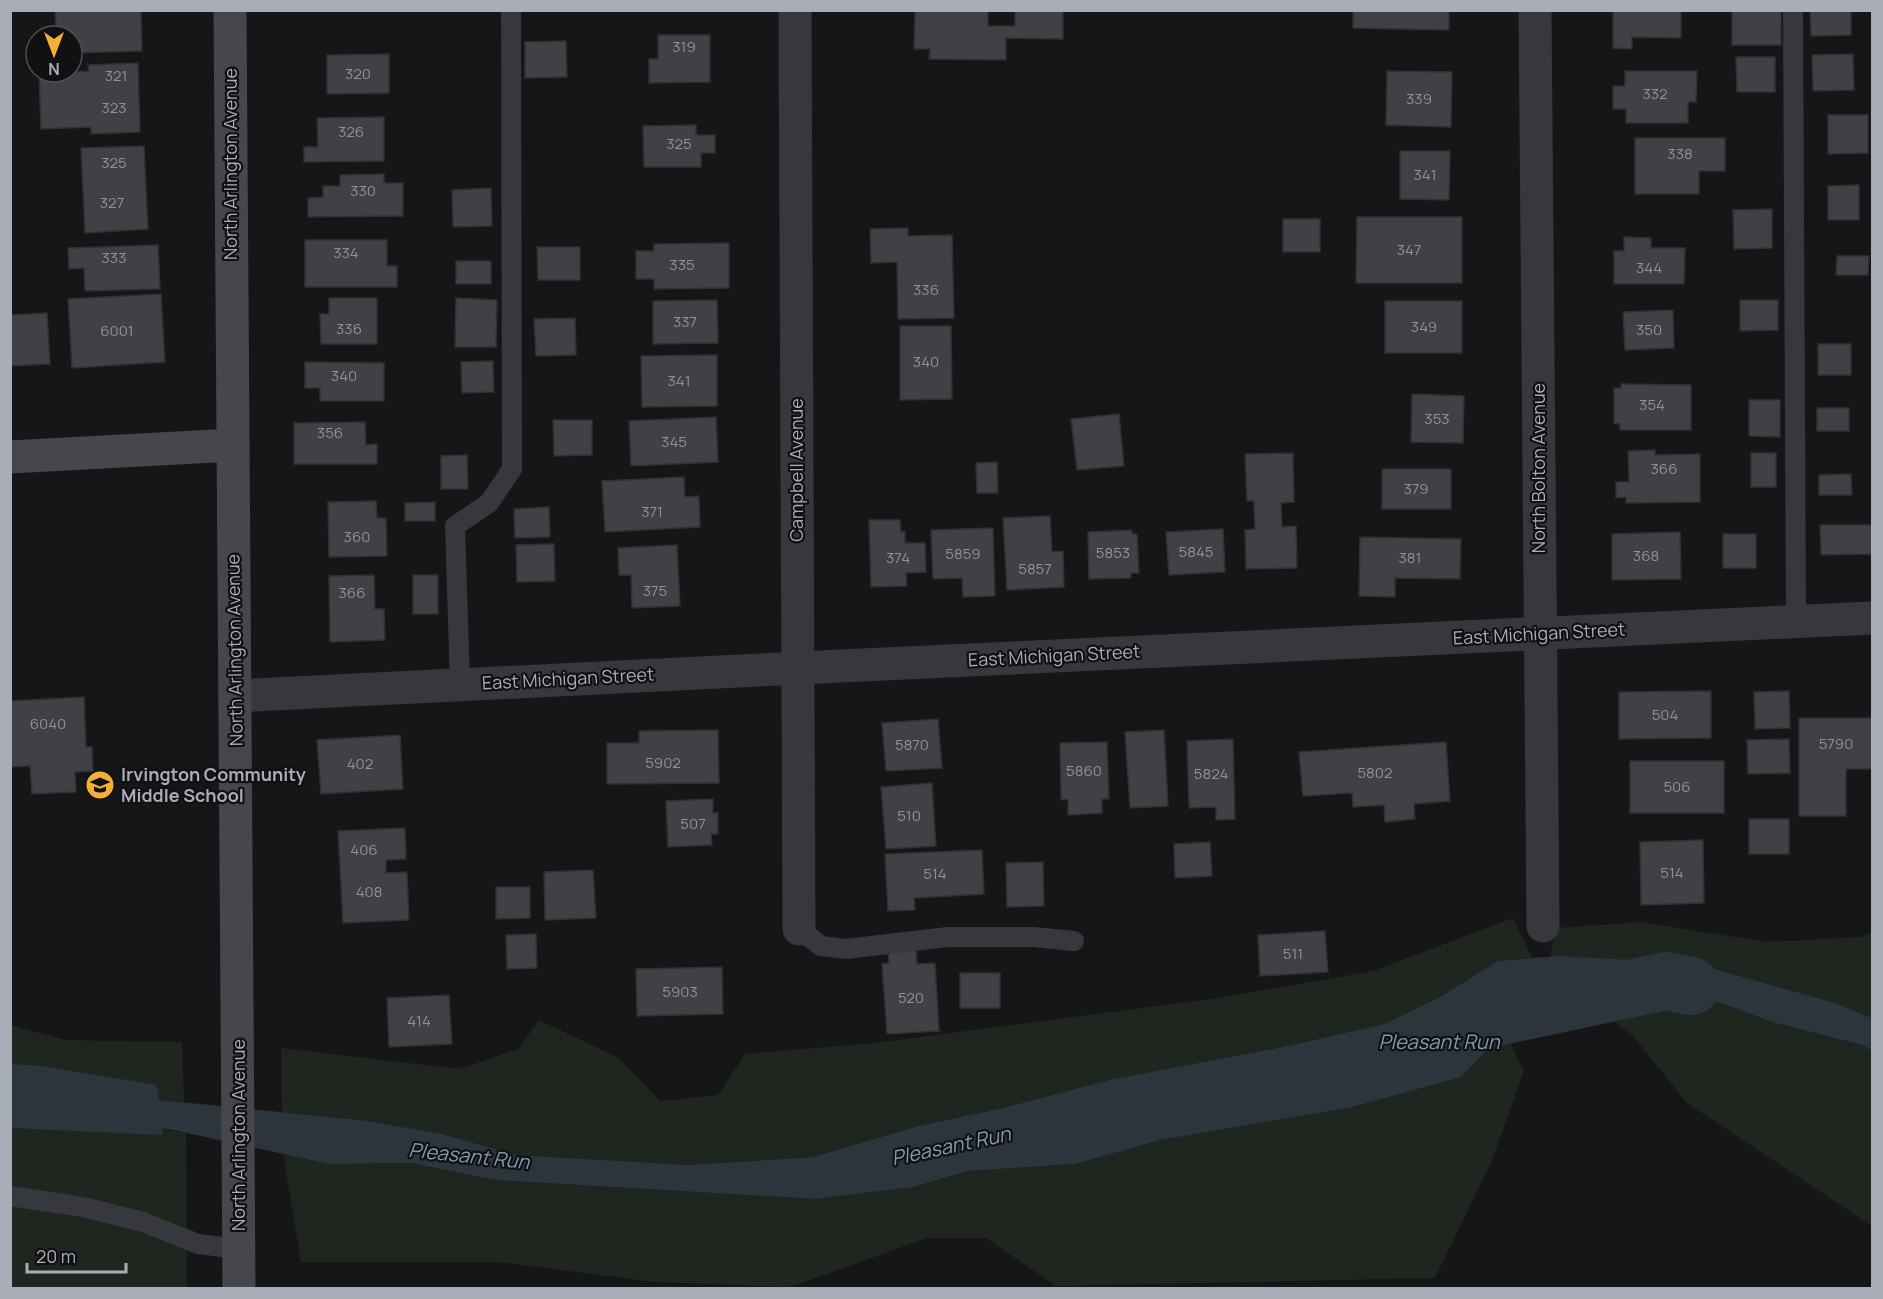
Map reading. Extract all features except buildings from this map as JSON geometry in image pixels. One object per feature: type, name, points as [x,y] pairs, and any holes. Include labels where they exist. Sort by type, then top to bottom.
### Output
[{"type":"main road","name":"North Arlington Avenue","points":[[230,10],[239,1288]]},
{"type":"main road","points":[[10,457],[233,445]]},
{"type":"street","name":"Campbell Avenue","points":[[795,10],[800,929]]},
{"type":"street","name":"North Bolton Avenue","points":[[1535,10],[1543,926]]},
{"type":"street","name":"East Michigan Street","points":[[235,696],[1872,618]]},
{"type":"lane","points":[[460,685],[455,526],[489,503],[512,469],[511,10]]},
{"type":"lane","points":[[1793,10],[1796,622]]},
{"type":"lane","points":[[800,929],[821,946],[846,949],[948,937],[1033,937],[1074,941]]},
{"type":"lane","points":[[10,1196],[83,1207],[143,1222],[198,1244],[239,1248]]},
{"type":"shaded area","points":[[1513,918],[1532,958],[1498,961],[1438,998],[1384,1024],[1283,1047],[1113,1079],[1003,1108],[918,1126],[813,1157],[688,1165],[517,1155],[438,1133],[361,1120],[282,1112],[281,1048],[460,1069],[518,1049],[539,1020],[619,1058],[660,1101],[718,1095],[745,1054],[874,1043],[1218,998],[1373,971]]},
{"type":"shaded area","points":[[1642,922],[1766,942],[1862,937],[1872,932],[1872,1018],[1835,1003],[1715,969],[1652,961],[1550,956],[1556,928]]},
{"type":"shaded area","points":[[1574,990],[1713,1000],[1772,1022],[1862,1045],[1872,1051],[1872,1226],[1687,1103],[1633,1036]]},
{"type":"shaded area","points":[[11,1025],[65,1040],[182,1042],[184,1102],[66,1092],[11,1072]]},
{"type":"shaded area","points":[[1505,1033],[1524,1071],[1491,1163],[1435,1278],[1056,1286],[986,1238],[927,1238],[791,1287],[655,1282],[498,1262],[301,1262],[283,1154],[329,1164],[411,1163],[495,1180],[815,1199],[914,1187],[967,1171],[1075,1164],[1494,1043]]},
{"type":"shaded area","points":[[11,1123],[121,1125],[186,1133],[187,1288],[11,1288]]},
{"type":"water","name":"Pleasant Run","points":[[1559,956],[1652,961],[1715,969],[1835,1003],[1872,1018],[1872,1051],[1862,1045],[1772,1022],[1713,1000],[1574,990],[1524,1016],[1461,1077],[1352,1107],[1160,1140],[1075,1164],[967,1171],[914,1187],[815,1199],[495,1180],[411,1163],[329,1164],[169,1129],[162,1129],[162,1135],[11,1128],[10,1064],[42,1066],[157,1085],[159,1100],[361,1120],[438,1133],[517,1155],[688,1165],[813,1157],[918,1126],[1003,1108],[1113,1079],[1283,1047],[1384,1024],[1438,998],[1498,961]]},
{"type":"waterway","name":"Pleasant Run","points":[[1463,1024],[1666,981],[1691,986]]},
{"type":"place","name":"Irvington Community Middle School","points":[[100,785]]}]
